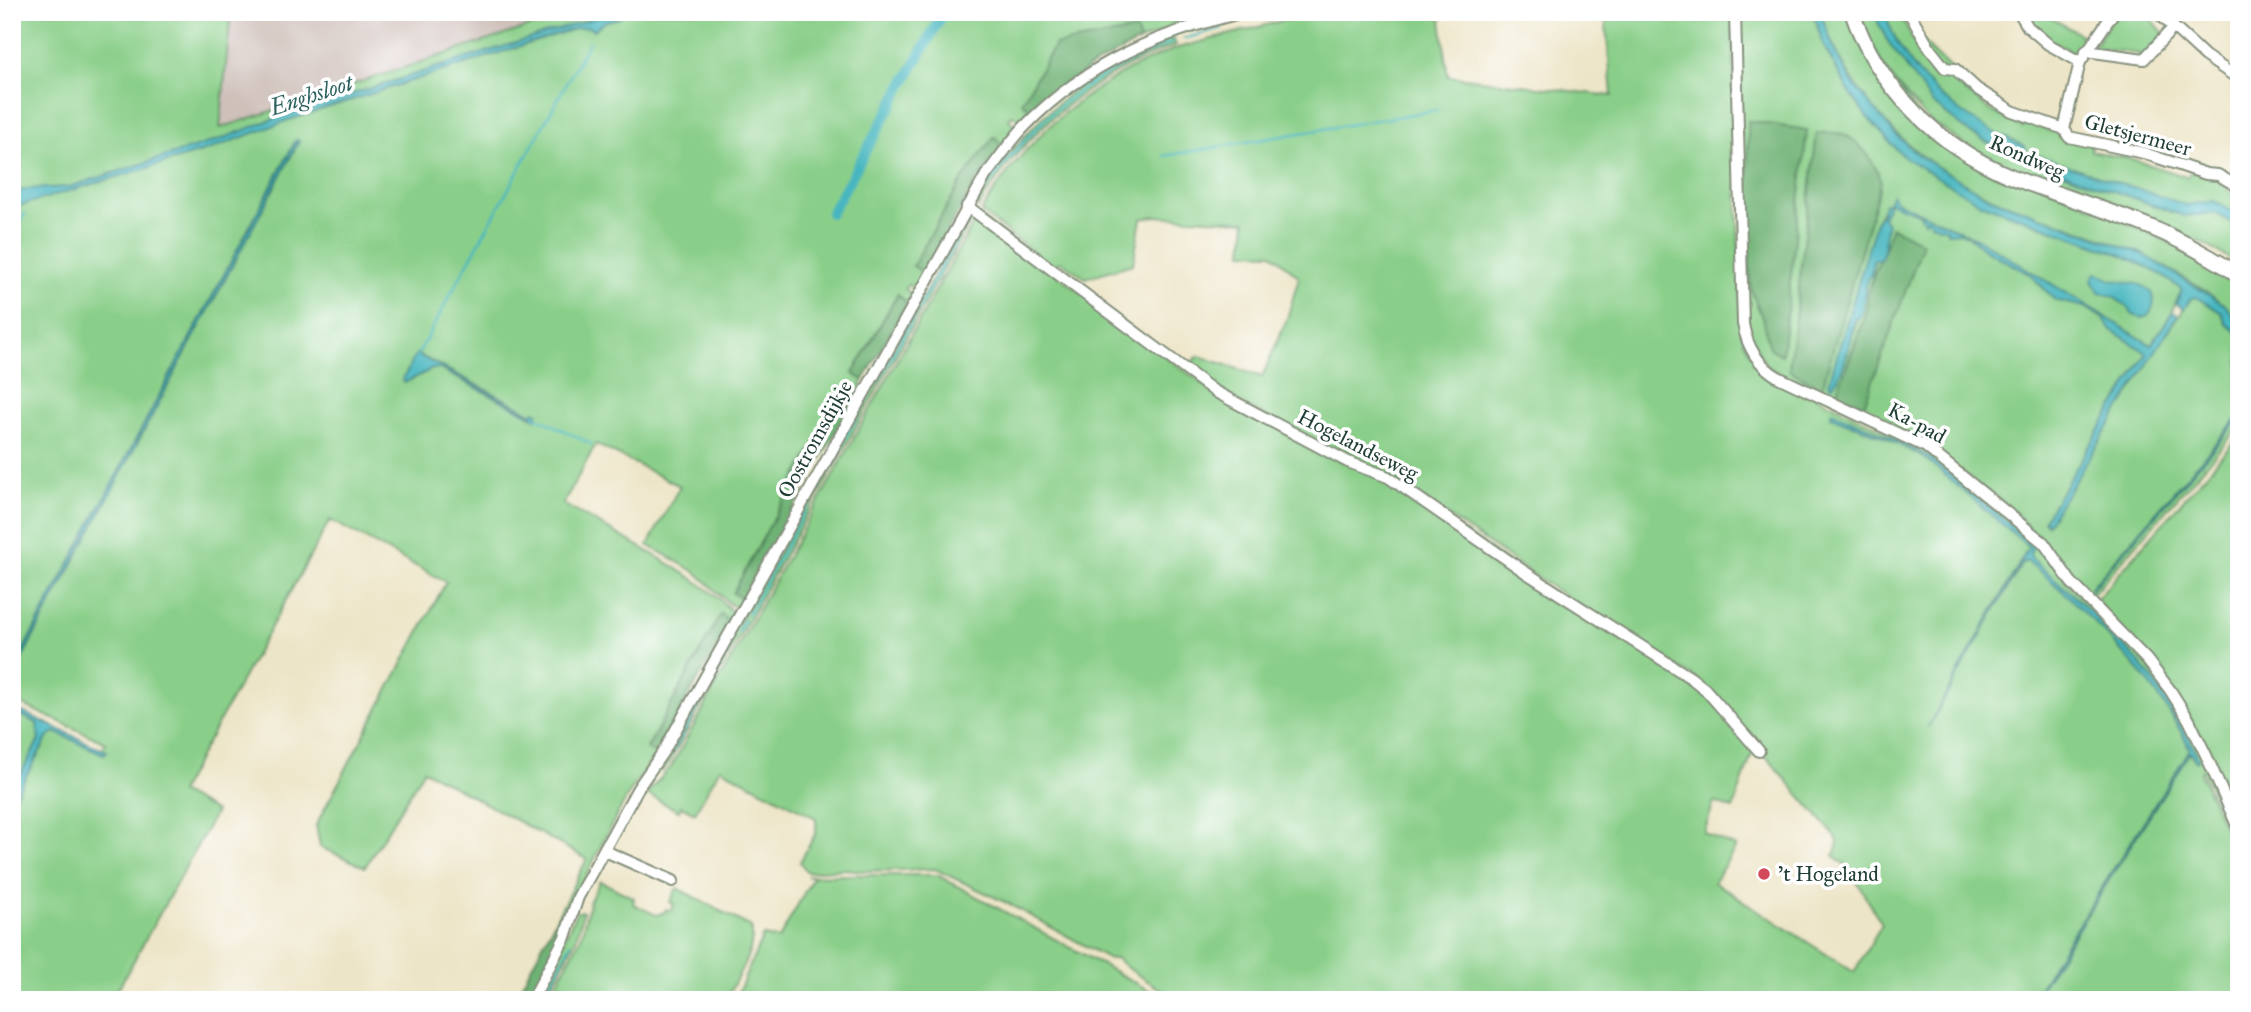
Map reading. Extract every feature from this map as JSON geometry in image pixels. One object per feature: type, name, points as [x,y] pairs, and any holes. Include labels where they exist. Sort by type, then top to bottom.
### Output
[{"type":"main road","name":"Rondweg","points":[[1852,12],[1860,34],[1886,80],[1910,108],[1951,144],[2007,175],[2150,227],[2239,275]]},
{"type":"street","name":"Oostromsdijkje","points":[[532,1000],[565,936],[578,897],[638,788],[665,749],[986,175],[1024,127],[1080,79],[1129,50],[1175,32],[1245,12]]},
{"type":"street","name":"Ka-pad","points":[[1735,12],[1743,324],[1745,336],[1754,355],[1778,377],[1926,447],[2044,543],[2071,582],[2147,660],[2170,690],[2206,755],[2239,830]]},
{"type":"street","name":"Gletsjermeer","points":[[1909,12],[1930,49],[1945,68],[1955,69],[1977,89],[2012,111],[2064,129],[2068,137],[2144,153],[2206,174],[2218,175],[2239,187]]},
{"type":"street","points":[[2019,12],[2028,27],[2048,44],[2080,62]]},
{"type":"street","points":[[2064,129],[2080,62],[2114,12]]},
{"type":"street","points":[[2157,12],[2205,55],[2239,79]]},
{"type":"street","points":[[2086,51],[2144,59],[2173,28]]},
{"type":"street","name":"Hogelandseweg","points":[[967,206],[1214,391],[1348,462],[1388,477],[1543,584],[1691,678],[1705,689],[1759,751]]},
{"type":"street","points":[[605,850],[673,881]]},
{"type":"shaded area","points":[[231,12],[574,12],[220,128]]},
{"type":"green space","points":[[12,12],[231,12],[220,128],[574,12],[1175,12],[1180,18],[1170,29],[1140,41],[1136,31],[1055,45],[1022,102],[1033,112],[1023,123],[1012,115],[1009,119],[1018,129],[1003,146],[995,137],[971,167],[913,266],[924,273],[915,288],[908,285],[905,289],[912,294],[907,303],[897,295],[853,373],[864,380],[857,394],[845,388],[733,593],[743,599],[739,607],[731,605],[697,573],[648,545],[680,486],[596,444],[563,504],[684,573],[708,590],[734,617],[730,624],[721,614],[647,748],[656,754],[617,816],[563,929],[554,923],[587,859],[424,770],[365,867],[320,847],[316,825],[446,582],[330,520],[180,792],[216,812],[112,1000],[12,1000],[12,801],[48,737],[55,731],[100,751],[106,743],[12,700],[12,677],[299,141],[296,140],[12,671]],"holes":[[[417,354],[534,414],[535,418],[440,369],[432,369],[406,382]]]},
{"type":"green space","points":[[1316,12],[1440,12],[1448,76],[1612,96],[1605,12],[1732,12],[1741,324],[1744,341],[1752,356],[1771,375],[1924,449],[2042,545],[2069,585],[2134,649],[2168,691],[2195,737],[2239,837],[2239,851],[2202,769],[2200,772],[2239,860],[2239,1000],[1177,1000],[1116,958],[1109,959],[1009,904],[935,869],[807,872],[800,862],[816,833],[816,818],[720,768],[695,813],[681,806],[679,811],[646,794],[671,767],[978,215],[1213,392],[1328,454],[1387,479],[1551,592],[1703,690],[1757,750],[1752,754],[1733,809],[1714,802],[1704,833],[1736,847],[1714,882],[1854,972],[1882,924],[1848,867],[1834,856],[1838,843],[1836,837],[1706,687],[1553,588],[1388,475],[1349,460],[1240,403],[1186,367],[1199,356],[1262,377],[1287,319],[1299,277],[1272,253],[1243,252],[1246,221],[1154,216],[1141,219],[1133,264],[1085,278],[1060,261],[1054,268],[981,212],[1020,158],[1042,133],[1066,112],[1120,74],[1181,47]],"holes":[[[1832,412],[1929,457],[2035,545],[2030,553],[2031,558],[2104,625],[2149,675],[2185,730],[2198,760],[2189,753],[2039,990],[2189,751],[2189,747],[2175,721],[2139,670],[2074,600],[2028,561],[2022,563],[1969,654],[2029,546],[1925,458],[1887,438],[1831,416]]]},
{"type":"green space","points":[[1738,12],[1813,12],[1824,46],[1847,88],[1867,117],[1898,151],[1980,203],[2125,256],[2160,274],[2182,290],[2173,312],[2151,345],[1968,235],[1985,250],[2030,274],[2055,300],[2085,307],[2104,319],[2110,329],[2147,353],[2044,520],[2047,524],[2191,298],[2196,297],[2222,313],[2226,324],[2239,333],[2239,416],[2090,589],[2239,419],[2239,427],[2095,592],[2089,595],[2014,511],[1940,453],[1768,367],[1748,335]],"holes":[[[1748,121],[1807,130],[1782,354],[1770,348],[1751,290],[1748,249]],[[1817,133],[1842,134],[1868,157],[1881,181],[1821,388],[1789,370]],[[1885,204],[1887,205],[1883,218],[1887,224],[1883,238],[1886,246],[1892,227],[1864,405],[1836,393],[1864,316],[1874,272],[1881,259],[1874,260],[1871,276],[1868,275],[1847,356],[1829,383],[1877,219]]]},
{"type":"green space","points":[[1820,12],[1847,12],[1930,133],[2182,248],[2239,285],[2239,323],[2222,303],[2165,267],[2103,239],[1995,199],[1957,180],[1931,162],[1906,143],[1864,97],[1847,71]]},
{"type":"green space","points":[[1857,12],[1873,12],[1887,40],[1932,103],[1972,134],[2052,169],[2184,216],[2215,213],[2239,227],[2239,264],[2202,243],[1989,161],[1926,118],[1884,69]]},
{"type":"green space","points":[[1885,12],[1899,12],[1914,42],[1920,39],[1961,79],[1957,85],[1993,112],[2023,127],[2025,121],[2061,133],[2061,138],[2091,144],[2091,151],[2132,159],[2187,177],[2190,172],[2212,176],[2230,185],[2227,190],[2239,197],[2239,215],[2214,201],[2186,206],[2027,152],[2013,141],[1985,128],[1953,106],[1911,64],[1900,48]]},
{"type":"green space","points":[[2037,12],[2089,40],[2081,53],[2072,54],[2073,52],[2045,38],[2028,21]]},
{"type":"green space","points":[[2117,12],[2144,12],[2164,33],[2147,55],[2093,48]]},
{"type":"green space","points":[[1136,30],[1140,41],[1090,67],[1033,112],[1022,102],[1055,45]]},
{"type":"green space","points":[[1172,37],[1176,45],[1116,72],[1089,89],[1039,130],[996,180],[978,208],[974,200],[1020,142],[1053,107],[1113,64]]},
{"type":"green space","points":[[1748,121],[1807,130],[1782,355],[1770,348],[1751,290],[1748,249]]},
{"type":"green space","points":[[1817,133],[1838,133],[1854,141],[1871,160],[1881,181],[1822,388],[1789,370]]},
{"type":"green space","points":[[994,137],[1003,146],[973,187],[924,273],[913,266],[962,180]]},
{"type":"green space","points":[[969,214],[974,215],[669,763],[661,772],[658,766]]},
{"type":"green space","points":[[1892,227],[1923,243],[1864,405],[1836,394],[1861,329],[1867,294]]},
{"type":"green space","points":[[898,294],[907,303],[864,380],[853,374]]},
{"type":"green space","points":[[845,388],[857,394],[743,599],[733,593]]},
{"type":"green space","points":[[2239,436],[2239,823],[2216,764],[2191,719],[2096,600]]},
{"type":"green space","points":[[721,614],[730,624],[656,754],[647,749]]},
{"type":"green space","points":[[12,711],[37,723],[39,740],[12,790]]},
{"type":"green space","points":[[937,875],[1167,1000],[735,1000],[763,936],[779,939],[813,877],[807,876]]},
{"type":"green space","points":[[600,881],[634,898],[633,904],[656,915],[666,909],[671,911],[674,904],[670,902],[677,888],[751,927],[748,955],[726,1000],[548,1000],[581,937],[590,900]]},
{"type":"green space","points":[[583,912],[576,939],[544,1000],[536,1000],[576,913]]},
{"type":"green space","points":[[554,923],[563,929],[528,1000],[514,1000]]},
{"type":"water","points":[[1813,12],[1820,12],[1835,51],[1852,82],[1892,131],[1918,155],[1988,197],[2143,254],[2225,305],[2239,323],[2239,333],[2226,324],[2222,313],[2196,297],[2191,298],[2184,309],[2176,303],[2182,290],[2160,274],[2125,256],[1980,203],[1909,160],[1867,117],[1847,88],[1824,46]]},
{"type":"water","points":[[1873,12],[1885,12],[1900,48],[1924,79],[1954,106],[1986,128],[2025,147],[2027,152],[2186,205],[2214,201],[2239,215],[2239,227],[2215,213],[2184,216],[2052,169],[1972,134],[1932,103],[1887,40]]},
{"type":"water","points":[[620,15],[620,18],[606,21],[594,30],[588,27],[577,28],[289,120],[208,150],[12,208],[12,193],[28,189],[69,187],[221,139],[273,119],[598,17]]},
{"type":"water","points":[[296,140],[299,141],[12,677],[12,671]]},
{"type":"water","points":[[1892,194],[1896,201],[1980,240],[2151,345],[2173,312],[2178,315],[2048,524],[2044,520],[2147,353],[2110,329],[2104,319],[2085,307],[2055,300],[2030,274],[1985,250],[1968,235],[1961,232],[1947,233],[1947,229],[1931,224],[1926,219],[1924,221],[1920,214],[1889,202],[1883,217],[1887,224],[1883,254],[1881,259],[1873,261],[1860,317],[1855,318],[1844,364],[1831,387],[1829,383],[1877,219],[1884,203],[1887,204]]},
{"type":"water","points":[[2097,273],[2111,279],[2141,285],[2152,292],[2153,306],[2148,315],[2142,318],[2133,315],[2112,296],[2099,292],[2092,281]]},
{"type":"water","points":[[416,354],[532,414],[535,411],[538,413],[536,418],[440,369],[432,369],[406,382],[402,381]]},
{"type":"water","points":[[1832,412],[1929,457],[2035,545],[2030,553],[2031,558],[2104,625],[2149,675],[2168,701],[2199,760],[2196,762],[2189,753],[2033,1000],[2189,747],[2170,712],[2135,666],[2079,607],[2027,561],[2022,563],[1928,727],[2029,547],[1925,458],[1887,438],[1831,416]]},
{"type":"water","points":[[2239,416],[2239,419],[2091,590],[2090,589]]},
{"type":"water","points":[[12,707],[107,751],[101,753],[55,732],[48,737],[12,801],[12,790],[39,740],[37,723],[12,711]]},
{"type":"waterway","points":[[831,213],[944,12]]},
{"type":"waterway","points":[[1184,39],[1222,28]]},
{"type":"waterway","points":[[417,356],[589,42]]},
{"type":"waterway","points":[[977,200],[1019,147],[1061,105],[1110,71],[1172,42]]},
{"type":"waterway","points":[[1164,156],[1437,110]]},
{"type":"waterway","points":[[12,237],[25,213]]},
{"type":"waterway","points":[[876,384],[969,217]]},
{"type":"waterway","points":[[748,614],[870,393]]},
{"type":"waterway","points":[[535,416],[591,444]]},
{"type":"waterway","points":[[738,632],[744,620]]},
{"type":"waterway","points":[[672,753],[730,647]]},
{"type":"waterway","points":[[541,1000],[571,943]]},
{"type":"place","name":"'t Hogeland","points":[[1764,874]]},
{"type":"water label","name":"Enghsloot","points":[[311,95]]}]
